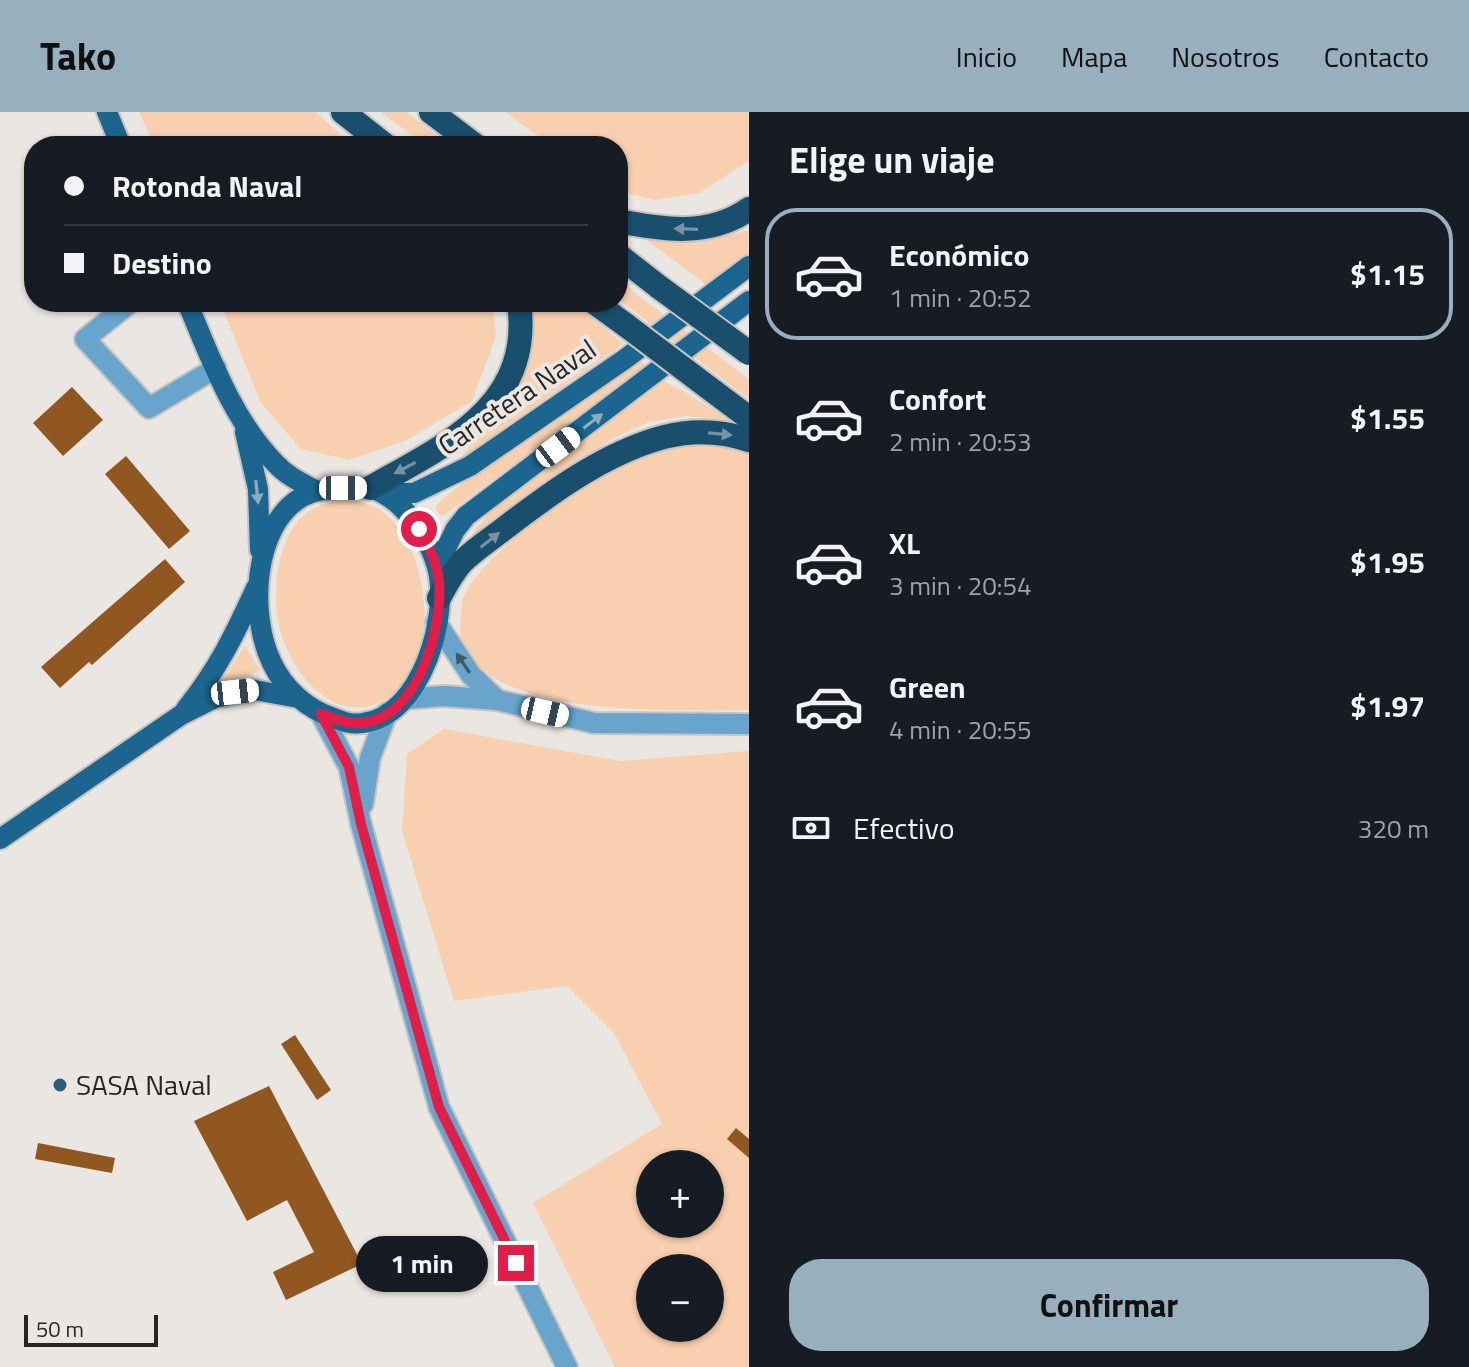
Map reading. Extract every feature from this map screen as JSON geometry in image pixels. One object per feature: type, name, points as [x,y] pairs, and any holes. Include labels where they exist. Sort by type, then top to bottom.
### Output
[{"type":"highway","points":[[343,112],[373,136]]},
{"type":"highway","points":[[431,112],[463,136]]},
{"type":"highway","points":[[628,223],[703,229],[735,219],[749,209]]},
{"type":"highway","points":[[628,263],[749,353]]},
{"type":"highway","points":[[376,491],[468,429],[496,400],[514,366],[520,337],[519,312]]},
{"type":"highway","points":[[608,312],[749,418]]},
{"type":"highway","points":[[438,610],[448,580],[472,554],[539,502],[612,458],[666,436],[699,432],[733,435],[749,440]]},
{"type":"main road","points":[[107,112],[117,136]]},
{"type":"main road","name":"Carretera Naval","points":[[376,491],[414,493],[470,466],[625,359],[749,266]]},
{"type":"main road","points":[[437,567],[455,530],[466,516],[749,301]]},
{"type":"main road","points":[[191,312],[242,420],[277,466],[317,491]]},
{"type":"main road","points":[[181,715],[221,662],[240,628],[260,573],[266,542],[278,519],[295,502],[317,491],[376,491],[400,505],[419,529],[437,567],[438,610],[425,667],[417,684],[405,699],[387,713],[365,723],[351,724],[321,714],[298,698],[273,666],[265,648],[260,610],[260,573],[258,489],[242,420]]},
{"type":"main road","points":[[0,839],[181,715],[215,698],[255,690],[298,698]]},
{"type":"street","points":[[119,312],[85,339],[149,408],[216,368]]},
{"type":"street","points":[[438,610],[471,675],[497,700]]},
{"type":"street","points":[[405,699],[444,696],[497,700],[594,723],[749,724]]},
{"type":"street","points":[[361,824],[370,758],[387,713]]},
{"type":"street","points":[[321,714],[349,767],[361,824],[439,1107],[567,1367]]},
{"type":"shaded area","points":[[139,112],[316,112],[342,136],[150,136]]},
{"type":"shaded area","points":[[381,112],[406,112],[438,136],[413,136]]},
{"type":"shaded area","points":[[505,112],[749,112],[749,161],[699,193],[655,200],[628,193],[628,136],[539,136]]},
{"type":"shaded area","points":[[749,230],[749,254],[707,285],[641,236],[699,243]]},
{"type":"shaded area","points":[[628,288],[749,379],[749,399],[628,307]]},
{"type":"shaded area","points":[[224,312],[493,312],[496,336],[472,401],[407,440],[350,460],[301,449],[261,403]]},
{"type":"shaded area","points":[[529,312],[586,312],[623,344],[459,460],[503,403],[531,353]]},
{"type":"shaded area","points":[[639,360],[648,367],[450,511],[442,516],[437,512],[436,506],[449,493]]},
{"type":"shaded area","points":[[663,381],[738,425],[725,420],[687,416],[649,422],[610,440],[469,544],[475,530],[489,513]]},
{"type":"shaded area","points":[[721,441],[749,453],[749,710],[646,710],[569,702],[503,683],[477,664],[461,641],[463,599],[488,563],[511,541],[591,478],[632,455],[676,444]]},
{"type":"shaded area","points":[[342,500],[373,506],[397,526],[412,551],[421,581],[424,613],[421,644],[411,672],[394,694],[369,706],[339,704],[314,688],[294,663],[278,622],[276,587],[288,536],[308,512]]},
{"type":"shaded area","points":[[245,646],[260,670],[216,690]]},
{"type":"shaded area","points":[[444,729],[620,761],[749,751],[749,1367],[615,1367],[533,1203],[662,1124],[614,1033],[567,986],[454,1001],[402,831],[407,754]]},
{"type":"building","points":[[72,387],[103,420],[63,456],[33,423]]},
{"type":"building","points":[[126,456],[190,531],[169,549],[105,474]]},
{"type":"building","points":[[165,559],[185,582],[92,665],[89,662],[60,688],[41,667]]},
{"type":"building","points":[[295,1035],[331,1090],[317,1100],[281,1044]]},
{"type":"building","points":[[269,1086],[362,1264],[286,1300],[273,1272],[314,1252],[287,1200],[247,1221],[194,1121]]},
{"type":"building","points":[[736,1128],[749,1139],[749,1158],[727,1139]]},
{"type":"building","points":[[38,1143],[115,1158],[112,1173],[35,1159]]},
{"type":"place","name":"SASA Naval","points":[[60,1085]]},
{"type":"route","points":[[419,529],[437,567],[439,598],[429,653],[417,684],[405,699],[376,720],[351,724],[321,714],[349,767],[361,824],[439,1107],[516,1263]]}]
